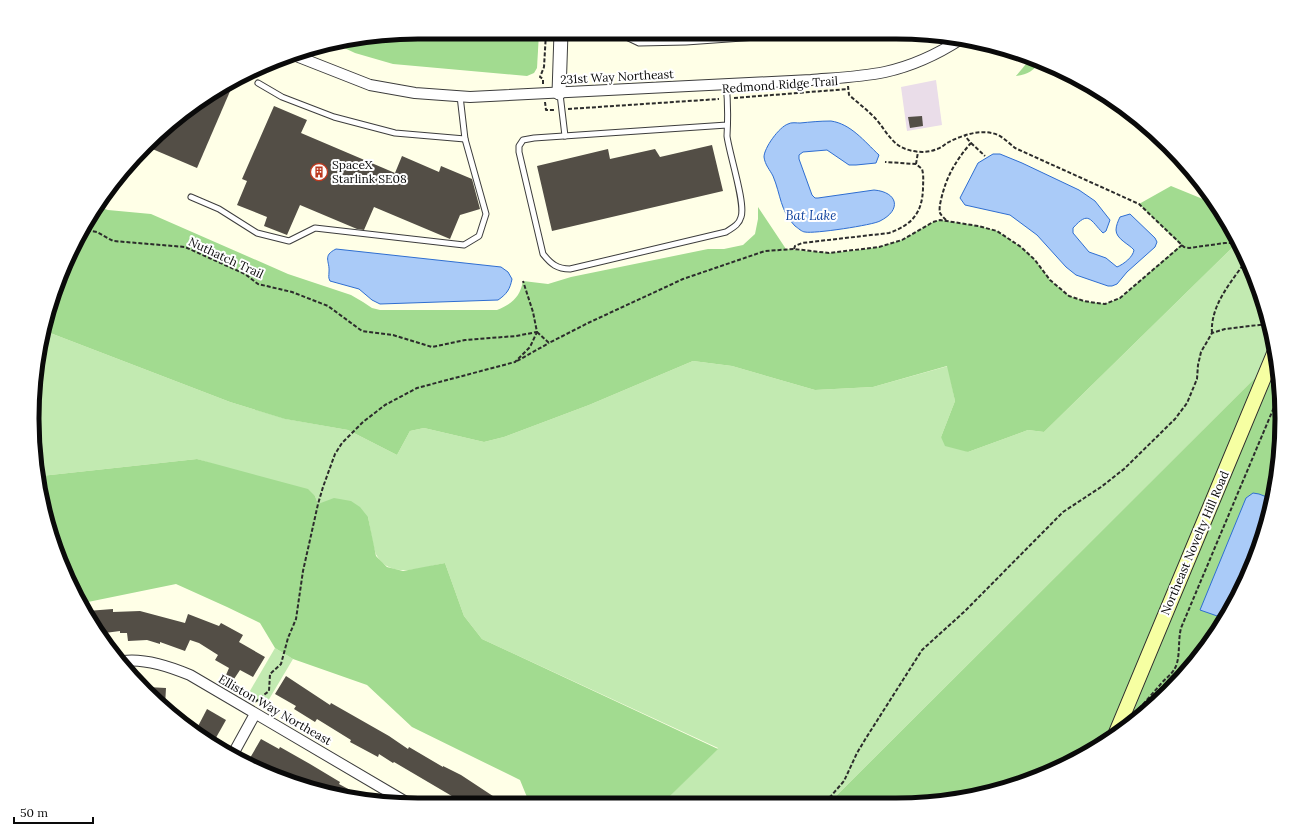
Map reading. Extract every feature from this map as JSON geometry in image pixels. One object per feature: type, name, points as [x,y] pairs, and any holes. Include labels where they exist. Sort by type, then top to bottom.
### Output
[{"type":"main road","name":"Northeast Novelty Hill Road","points":[[1119,725],[1271,361]]},
{"type":"street","points":[[560,93],[561,39]]},
{"type":"street","name":"231st Way Northeast","points":[[301,58],[370,85],[415,94],[460,96],[560,93],[811,80],[884,72],[903,67],[946,49],[955,44]]},
{"type":"street","name":"Elliston Way Northeast","points":[[126,661],[148,662],[179,670],[190,675],[398,797]]},
{"type":"street","points":[[235,750],[255,714]]},
{"type":"lane","points":[[631,39],[639,43],[729,39]]},
{"type":"lane","points":[[258,83],[282,97],[342,120],[395,134],[465,139]]},
{"type":"lane","points":[[726,84],[728,98],[727,136],[741,199],[742,211],[741,219],[735,226],[726,232],[570,268],[562,269],[555,266],[543,254],[519,152],[519,146],[523,140],[727,125]]},
{"type":"lane","points":[[560,93],[565,136]]},
{"type":"lane","points":[[191,197],[219,209],[257,233],[289,241],[314,228],[464,245],[479,236],[486,214],[465,139],[460,96]]},
{"type":"path","points":[[540,77],[544,68],[546,39]]},
{"type":"path","name":"Redmond Ridge Trail","points":[[546,110],[848,89],[849,95],[875,118],[894,142],[900,146],[918,152],[937,149],[964,136],[983,132],[999,136],[1015,148],[1139,204],[1182,245]]},
{"type":"path","points":[[964,136],[985,156]]},
{"type":"path","points":[[946,221],[940,213],[944,186],[949,174],[971,142]]},
{"type":"path","points":[[916,164],[918,152]]},
{"type":"path","points":[[794,249],[795,246],[802,243],[889,234],[905,226],[917,214],[923,199],[922,170],[916,164],[885,162]]},
{"type":"path","points":[[255,714],[255,701],[269,691],[270,674],[281,664],[288,638],[296,619],[303,571],[318,504],[335,454],[342,443],[363,422],[385,405],[417,388],[515,362],[588,323],[683,279],[765,251],[794,249],[829,253],[879,247],[902,240],[933,222],[940,220],[978,226],[997,231],[1026,251],[1050,280],[1069,296],[1084,301],[1105,304],[1120,298],[1182,245],[1189,248],[1225,242],[1231,242]]},
{"type":"path","name":"Nuthatch Trail","points":[[89,230],[97,232],[113,241],[185,247],[245,274],[258,284],[292,292],[328,306],[362,331],[393,335],[432,347],[465,340],[516,336],[537,332]]},
{"type":"path","points":[[828,798],[844,781],[857,753],[922,650],[965,611],[1063,512],[1101,487],[1124,469],[1175,418],[1187,403],[1197,379],[1201,352],[1212,333],[1211,323],[1218,303],[1243,266]]},
{"type":"path","points":[[515,362],[530,347],[537,332],[533,312],[523,281]]},
{"type":"path","points":[[1212,333],[1225,329],[1263,324]]},
{"type":"path","points":[[537,332],[550,343]]},
{"type":"path","points":[[1138,711],[1174,670],[1178,661],[1178,638],[1181,628],[1275,406]]},
{"type":"shaded area","points":[[936,80],[942,125],[907,131],[901,87]]},
{"type":"green space","points":[[418,39],[539,39],[537,68],[534,73],[527,76],[393,64],[355,53],[341,47],[369,42]]},
{"type":"green space","points":[[1027,63],[1037,66],[1030,72],[1016,76]]},
{"type":"green space","points":[[1171,186],[1206,200],[1233,246],[1044,432],[1028,430],[968,452],[945,446],[941,437],[955,401],[947,366],[873,387],[815,390],[732,366],[693,361],[589,405],[504,437],[484,442],[424,428],[410,431],[397,455],[348,430],[285,419],[230,402],[49,332],[59,297],[68,273],[78,251],[103,208],[151,214],[288,274],[351,295],[372,308],[380,310],[497,310],[507,305],[517,296],[522,287],[523,281],[548,284],[571,277],[708,249],[724,249],[743,245],[755,234],[758,219],[758,207],[786,249],[829,253],[879,247],[902,240],[933,222],[940,220],[978,226],[997,231],[1021,247],[1035,260],[1050,280],[1069,296],[1084,301],[1105,304],[1120,298],[1181,245],[1139,204]]},
{"type":"green space","points":[[1233,246],[1255,297],[1268,344],[1271,362],[834,798],[668,798],[718,748],[482,639],[464,616],[445,563],[408,570],[390,568],[377,556],[368,517],[318,504],[315,496],[197,459],[43,476],[39,418],[42,369],[49,332],[230,402],[286,419],[348,430],[397,455],[410,431],[424,428],[484,442],[504,437],[589,405],[693,361],[732,366],[815,390],[873,387],[948,366],[955,401],[941,437],[968,452],[1028,430],[1044,432]]},
{"type":"green space","points":[[1271,361],[1275,418],[1272,468],[1268,493],[1255,540],[1236,586],[1211,629],[1197,650],[1164,687],[1127,720],[1085,747],[1063,759],[1017,778],[970,791],[945,795],[896,798],[834,798]]},
{"type":"green space","points":[[197,459],[308,489],[315,496],[318,504],[334,498],[351,501],[360,507],[368,517],[376,556],[387,567],[403,571],[445,563],[464,616],[482,639],[718,749],[668,798],[527,798],[520,780],[412,727],[367,685],[293,659],[275,648],[260,623],[176,584],[87,602],[68,564],[59,540],[46,493],[43,476]]},
{"type":"green space","points":[[275,648],[293,659],[265,706],[247,696]]},
{"type":"water","name":"Bat Lake","points":[[831,121],[851,129],[879,155],[876,163],[849,165],[827,150],[803,152],[799,155],[799,159],[812,195],[815,198],[818,198],[874,190],[882,191],[892,198],[894,207],[892,212],[887,217],[875,223],[856,227],[804,232],[795,226],[786,215],[776,183],[765,162],[764,157],[766,148],[776,133],[789,123]]},
{"type":"water","points":[[993,154],[1000,154],[1022,163],[1079,190],[1095,201],[1110,220],[1106,231],[1103,233],[1092,221],[1086,218],[1073,228],[1073,233],[1089,252],[1106,258],[1117,267],[1128,260],[1134,250],[1120,239],[1116,230],[1120,217],[1130,214],[1155,238],[1157,242],[1155,247],[1127,272],[1117,284],[1112,286],[1076,275],[1066,267],[1037,235],[1010,215],[965,205],[960,198],[978,163]]},
{"type":"water","points":[[336,249],[501,267],[508,272],[512,279],[508,291],[498,300],[380,304],[372,300],[359,289],[330,281],[328,256]]},
{"type":"water","points":[[1253,493],[1267,497],[1255,540],[1246,564],[1236,586],[1219,617],[1200,610],[1246,498]]},
{"type":"building","points":[[231,89],[197,168],[151,149],[187,117]]},
{"type":"building","name":"SpaceX Starlink SE08","points":[[274,106],[307,120],[301,133],[395,173],[402,156],[439,172],[441,166],[472,179],[480,209],[460,215],[450,239],[374,207],[364,230],[357,229],[300,205],[287,235],[264,226],[267,217],[237,205],[247,181],[242,179]]},
{"type":"building","points":[[922,116],[923,126],[910,128],[908,117]]},
{"type":"building","points":[[712,145],[723,191],[552,231],[537,166],[608,149],[610,159],[655,149],[660,157]]},
{"type":"building","points":[[113,609],[113,612],[140,611],[185,623],[188,614],[219,626],[221,623],[243,635],[239,642],[265,657],[253,677],[240,670],[234,679],[226,675],[229,668],[215,660],[218,655],[199,643],[190,640],[185,651],[160,642],[160,644],[147,640],[128,641],[127,633],[120,633],[120,631],[106,633],[92,611]]},
{"type":"building","points":[[286,676],[330,705],[331,703],[389,736],[408,749],[409,747],[443,767],[461,775],[496,798],[455,798],[379,754],[378,757],[350,742],[351,740],[317,719],[315,722],[294,709],[296,706],[275,694]]},
{"type":"building","points":[[150,687],[166,688],[165,701]]},
{"type":"building","points":[[207,709],[226,720],[215,739],[198,727]]},
{"type":"building","points":[[261,739],[279,749],[280,747],[310,764],[340,782],[339,784],[355,793],[297,778],[250,758]]},
{"type":"place","name":"SpaceX Starlink SE08","points":[[319,172]]}]
